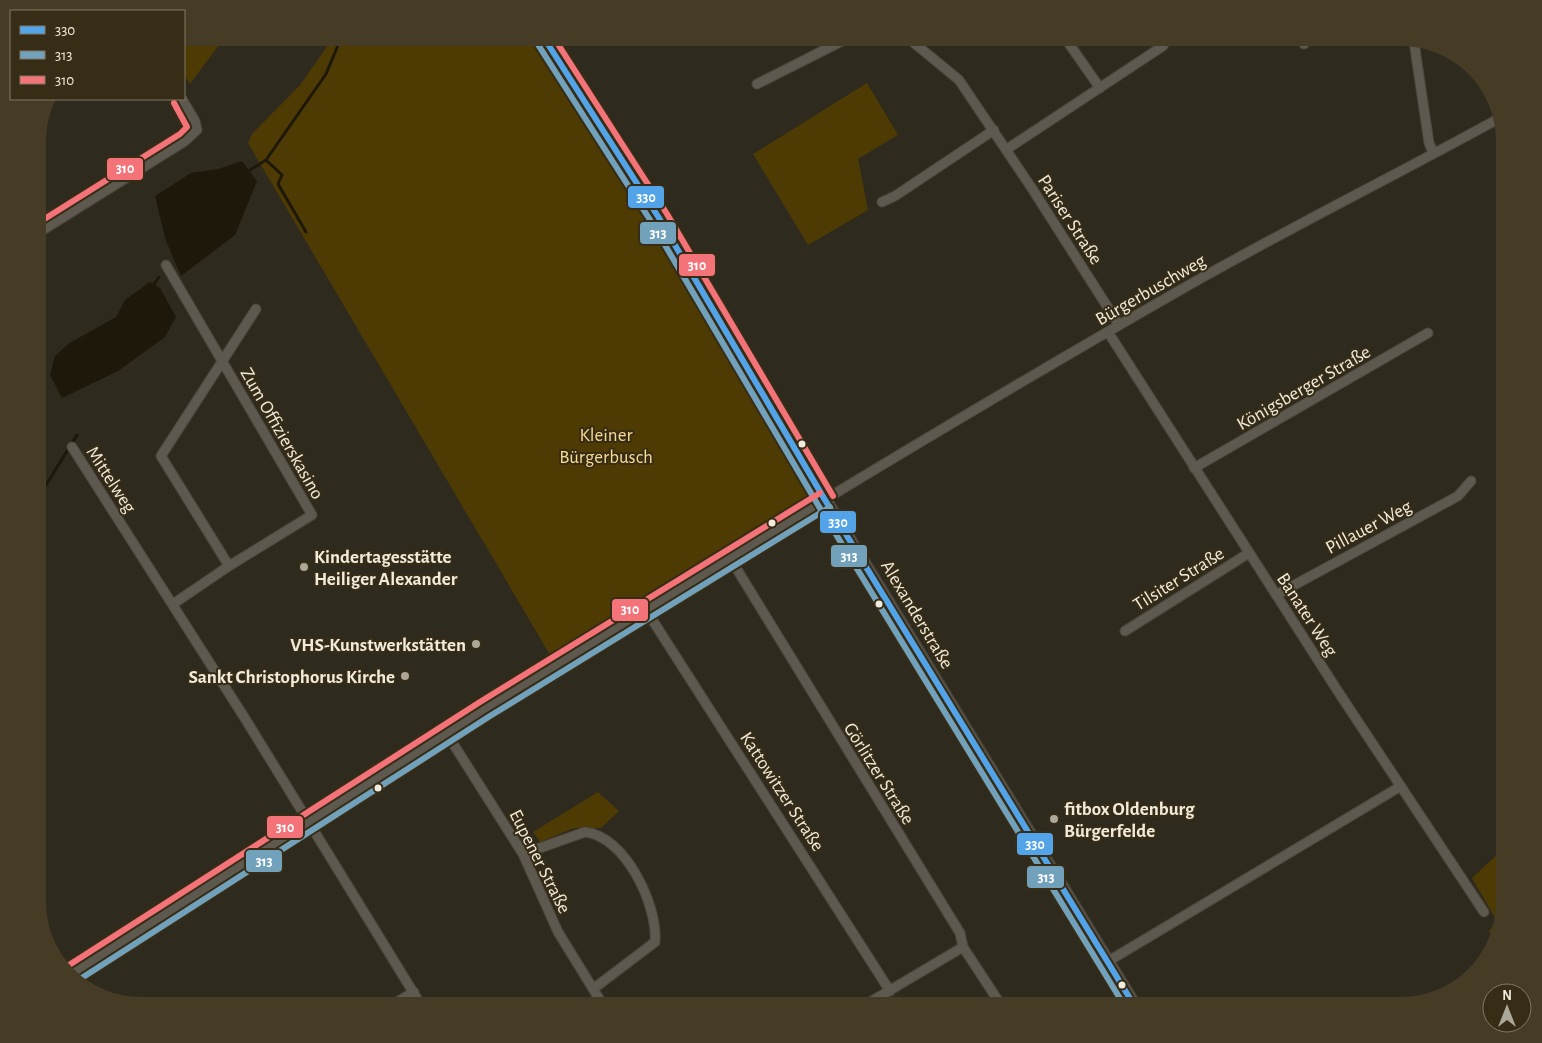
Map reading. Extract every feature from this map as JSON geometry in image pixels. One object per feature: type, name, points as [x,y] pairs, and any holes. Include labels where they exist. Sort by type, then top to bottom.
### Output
[{"type":"main road","name":"Alexanderstraße","points":[[549,46],[659,218],[825,500],[1128,997]]},
{"type":"street","points":[[757,84],[832,46]]},
{"type":"street","name":"Pariser Straße","points":[[918,46],[959,80],[1007,149],[1119,326]]},
{"type":"street","points":[[1071,46],[1100,88]]},
{"type":"street","points":[[1007,149],[1163,46]]},
{"type":"street","points":[[1415,47],[1429,143],[1433,152]]},
{"type":"street","points":[[46,229],[185,141],[197,130],[195,121],[183,100]]},
{"type":"street","name":"Bürgerbuschweg","points":[[76,970],[309,820],[825,500],[1200,279],[1433,152],[1494,121]]},
{"type":"street","points":[[882,202],[895,196],[994,130]]},
{"type":"street","name":"Zum Offizierskasino","points":[[166,265],[312,515],[229,566],[173,604]]},
{"type":"street","name":"Zum Offizierskasino","points":[[229,566],[161,456],[256,309]]},
{"type":"street","name":"Banater Weg","points":[[1108,332],[1276,595],[1484,912]]},
{"type":"street","name":"Königsberger Straße","points":[[1194,468],[1428,333]]},
{"type":"street","name":"Mittelweg","points":[[72,447],[309,820],[416,997]]},
{"type":"street","name":"Pillauer Weg","points":[[1276,595],[1458,496],[1471,481]]},
{"type":"street","name":"Tilsiter Straße","points":[[1125,631],[1249,553]]},
{"type":"street","name":"Görlitzer Straße","points":[[730,558],[960,933],[963,947],[995,997]]},
{"type":"street","name":"Kattowitzer Straße","points":[[646,610],[890,991]]},
{"type":"street","name":"Eupener Straße","points":[[447,734],[523,854],[558,932],[598,997]]},
{"type":"street","points":[[1107,962],[1401,786]]},
{"type":"street","points":[[523,854],[585,832],[593,833],[613,844],[628,861],[655,920],[655,942],[593,989]]},
{"type":"street","points":[[880,997],[963,947]]},
{"type":"street","points":[[406,997],[414,992]]},
{"type":"green space","points":[[185,46],[218,46],[190,84],[185,76]]},
{"type":"green space","name":"Kleiner Bürgerbusch","points":[[327,46],[535,46],[825,500],[556,665],[248,143],[252,134],[300,85]]},
{"type":"green space","points":[[867,83],[898,135],[858,159],[868,210],[808,245],[753,154]]},
{"type":"green space","points":[[598,792],[619,811],[601,828],[574,828],[540,842],[533,832]]},
{"type":"green space","points":[[1496,856],[1495,917],[1472,878]]},
{"type":"shaded area","points":[[242,161],[257,181],[235,235],[181,276],[165,238],[155,196],[191,173],[218,169]]},
{"type":"shaded area","points":[[150,282],[160,288],[176,317],[165,337],[118,371],[62,398],[50,375],[55,356],[68,344],[116,317],[125,300]]},
{"type":"waterway","points":[[247,172],[266,160],[326,74],[338,46]]},
{"type":"waterway","points":[[266,160],[282,175],[278,184],[306,232]]},
{"type":"waterway","points":[[152,287],[159,277]]},
{"type":"waterway","points":[[46,485],[77,435]]},
{"type":"transit line","name":"313","points":[[539,46],[652,223],[818,505],[1119,997]]},
{"type":"transit line","name":"330","points":[[549,46],[659,218],[825,500],[1129,997]]},
{"type":"transit line","name":"310","points":[[559,46],[667,214],[833,496]]},
{"type":"transit line","name":"310","points":[[46,218],[180,134],[187,127],[174,103]]},
{"type":"transit line","name":"310","points":[[70,964],[480,702],[820,493]]},
{"type":"transit line","name":"313","points":[[83,977],[490,716],[830,507]]},
{"type":"place","name":"Kindertagesstätte Heiliger Alexander","points":[[304,567]]},
{"type":"place","name":"VHS-Kunstwerkstätten","points":[[476,644]]},
{"type":"place","name":"Sankt Christophorus Kirche","points":[[405,676]]},
{"type":"place","name":"fitbox Oldenburg Bürgerfelde","points":[[1054,819]]}]
